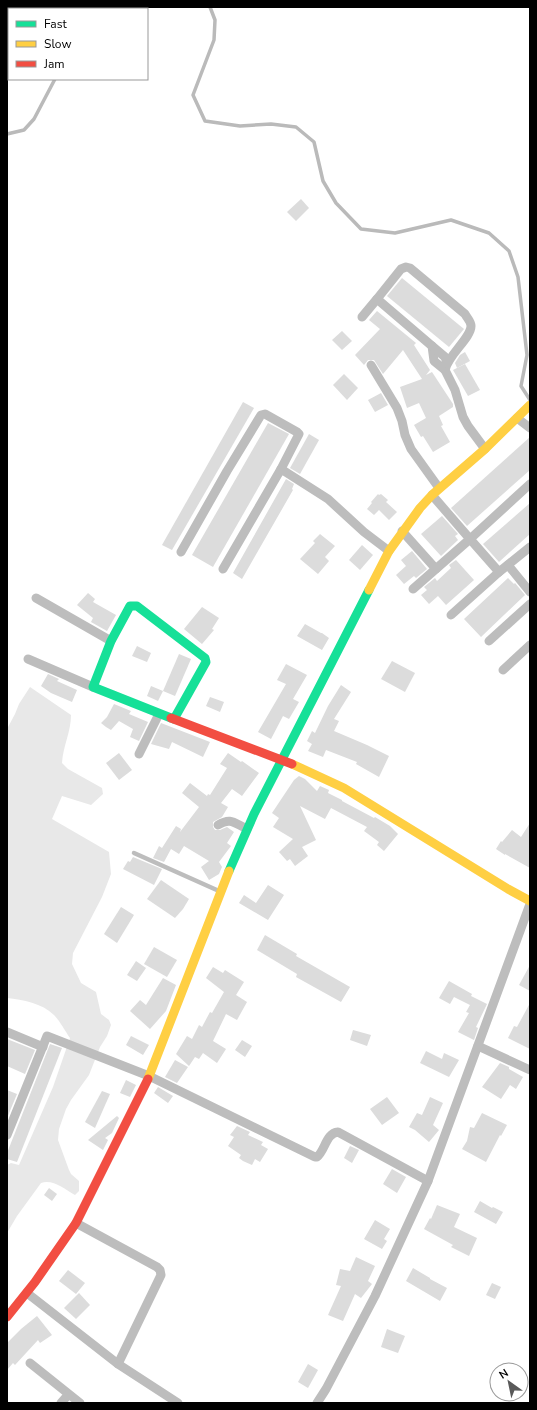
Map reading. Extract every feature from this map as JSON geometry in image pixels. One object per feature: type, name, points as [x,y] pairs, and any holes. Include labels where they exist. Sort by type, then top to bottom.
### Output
[{"type":"street","points":[[362,317],[401,269],[406,267],[410,268],[465,314],[471,325],[469,332],[446,367]]},
{"type":"street","points":[[377,299],[444,357],[463,417],[485,449]]},
{"type":"street","points":[[371,365],[397,408],[405,435],[411,448],[436,491],[470,539],[499,572]]},
{"type":"street","points":[[7,1317],[27,1293],[76,1223],[149,1076],[220,892],[247,829],[389,551],[420,508],[436,491],[485,449],[528,407]]},
{"type":"street","points":[[181,552],[261,414],[265,414],[299,434],[281,469],[223,569]]},
{"type":"street","points":[[517,418],[530,428]]},
{"type":"street","points":[[281,469],[328,499],[364,532],[389,551]]},
{"type":"street","points":[[413,589],[530,484]]},
{"type":"street","points":[[402,531],[436,569]]},
{"type":"street","points":[[450,616],[499,572],[530,547]]},
{"type":"street","points":[[508,565],[530,592]]},
{"type":"street","points":[[36,598],[112,641]]},
{"type":"street","points":[[490,640],[530,604]]},
{"type":"street","points":[[93,687],[128,607],[133,605],[137,606],[205,658],[206,662],[174,719]]},
{"type":"street","points":[[502,670],[530,645]]},
{"type":"street","points":[[28,659],[159,714],[282,759],[344,788],[530,902],[428,1181],[375,1296],[326,1389],[317,1403]]},
{"type":"street","points":[[139,754],[159,714]]},
{"type":"street","points":[[218,825],[229,820],[247,829]]},
{"type":"street","points":[[7,1032],[43,1047]]},
{"type":"street","points":[[8,1130],[47,1036],[149,1076],[315,1157],[320,1155],[332,1134],[338,1132],[428,1181]]},
{"type":"street","points":[[478,1046],[530,1070]]},
{"type":"street","points":[[76,1223],[160,1270],[161,1275],[118,1364]]},
{"type":"street","points":[[27,1293],[118,1364],[178,1403]]},
{"type":"street","points":[[30,1363],[80,1403]]},
{"type":"street","points":[[61,1403],[68,1394]]},
{"type":"lane","points":[[134,853],[220,892]]},
{"type":"shaded area","points":[[30,687],[71,715],[70,727],[62,763],[68,769],[102,788],[103,794],[91,805],[62,796],[52,819],[109,852],[111,874],[102,897],[73,953],[72,964],[81,983],[96,992],[101,1014],[109,1020],[111,1025],[107,1036],[100,1047],[89,1075],[66,1109],[59,1129],[58,1140],[71,1174],[79,1181],[79,1191],[75,1195],[54,1183],[41,1183],[17,1216],[7,1233],[7,1165],[11,1163],[19,1165],[53,1087],[70,1038],[58,1020],[49,1011],[32,1003],[7,998],[7,729],[19,704]]},
{"type":"building","points":[[301,199],[309,208],[296,221],[287,212]]},
{"type":"building","points":[[402,278],[464,329],[449,347],[387,296]]},
{"type":"building","points":[[377,311],[416,343],[414,345],[430,370],[426,375],[432,372],[453,404],[453,407],[439,416],[443,425],[441,426],[450,442],[433,452],[414,425],[426,418],[419,403],[407,408],[400,387],[422,379],[403,350],[383,374],[374,360],[368,360],[364,365],[355,355],[380,329],[369,320]]},
{"type":"building","points":[[342,331],[352,341],[342,350],[332,340]]},
{"type":"building","points":[[465,352],[470,361],[457,368],[455,363],[460,355]]},
{"type":"building","points":[[465,364],[480,390],[468,396],[453,370]]},
{"type":"building","points":[[344,374],[358,388],[347,400],[333,385]]},
{"type":"building","points":[[381,393],[388,405],[375,412],[368,400]]},
{"type":"building","points":[[243,402],[254,408],[172,550],[162,545]]},
{"type":"building","points":[[268,423],[289,434],[213,567],[192,555]]},
{"type":"building","points":[[309,434],[319,440],[300,474],[290,468]]},
{"type":"building","points":[[530,437],[530,470],[467,526],[451,508]]},
{"type":"building","points":[[286,479],[294,484],[293,490],[242,579],[233,573]]},
{"type":"building","points":[[378,494],[381,494],[388,500],[386,502],[397,512],[389,520],[379,510],[374,515],[367,509]]},
{"type":"building","points":[[530,503],[530,534],[499,562],[483,544]]},
{"type":"building","points":[[442,516],[458,534],[455,536],[458,540],[441,556],[421,534]]},
{"type":"building","points":[[320,534],[335,546],[325,557],[329,561],[318,574],[300,559],[315,543],[313,541]]},
{"type":"building","points":[[362,545],[373,555],[360,570],[349,560]]},
{"type":"building","points":[[412,551],[427,569],[416,578],[414,576],[404,584],[396,575],[406,566],[401,560]]},
{"type":"building","points":[[456,560],[474,580],[446,605],[438,596],[429,604],[421,595],[427,590],[424,587],[435,578],[437,581],[451,568],[449,565]]},
{"type":"building","points":[[508,578],[514,584],[515,583],[525,595],[481,637],[464,619]]},
{"type":"building","points":[[88,593],[95,599],[93,602],[116,615],[107,631],[91,622],[93,618],[77,605]]},
{"type":"building","points":[[202,607],[219,618],[212,629],[214,630],[202,644],[184,629]]},
{"type":"building","points":[[305,624],[329,638],[322,650],[297,636]]},
{"type":"building","points":[[137,646],[151,653],[147,662],[132,656]]},
{"type":"building","points":[[179,654],[191,659],[175,696],[163,691]]},
{"type":"building","points":[[392,661],[415,673],[405,692],[381,679]]},
{"type":"building","points":[[286,664],[307,675],[293,699],[299,702],[289,719],[283,716],[271,739],[258,732],[286,684],[277,680]]},
{"type":"building","points":[[48,674],[59,679],[57,681],[77,690],[72,702],[51,693],[41,686]]},
{"type":"building","points":[[341,685],[351,692],[334,719],[339,721],[334,731],[389,756],[379,777],[356,764],[357,762],[326,750],[323,757],[308,751],[312,744],[307,741],[312,731],[315,733],[328,706]]},
{"type":"building","points":[[151,686],[163,691],[158,701],[147,696]]},
{"type":"building","points":[[210,697],[224,702],[220,712],[206,706]]},
{"type":"building","points":[[114,704],[131,711],[129,714],[148,722],[139,741],[130,737],[133,729],[119,721],[111,730],[101,723],[107,717]]},
{"type":"building","points":[[161,723],[210,742],[203,757],[172,742],[169,749],[151,744]]},
{"type":"building","points":[[119,753],[132,770],[119,780],[106,763]]},
{"type":"building","points":[[228,753],[259,773],[242,796],[232,789],[221,803],[228,807],[222,817],[213,822],[213,827],[215,830],[220,830],[227,827],[234,832],[227,843],[231,846],[219,862],[222,867],[219,874],[209,880],[201,867],[209,861],[184,846],[179,854],[171,849],[164,862],[153,858],[159,846],[162,848],[176,826],[181,829],[180,832],[199,807],[182,793],[190,783],[207,796],[208,794],[210,795],[227,768],[220,764]]},
{"type":"building","points":[[299,776],[305,779],[317,791],[320,786],[329,790],[328,793],[374,818],[375,817],[390,826],[398,834],[384,851],[377,845],[379,842],[364,831],[367,827],[331,808],[325,819],[300,806],[316,840],[302,847],[308,856],[295,866],[290,859],[287,861],[279,852],[293,839],[273,827],[279,818],[272,813],[294,780]]},
{"type":"building","points":[[530,823],[530,868],[496,849],[501,841],[502,842],[512,830],[521,837]]},
{"type":"building","points":[[133,857],[162,869],[154,885],[123,869],[128,861],[130,862]]},
{"type":"building","points":[[161,880],[189,899],[175,918],[147,899]]},
{"type":"building","points":[[268,885],[284,895],[268,920],[239,903],[244,895],[256,903]]},
{"type":"building","points":[[121,907],[134,915],[117,943],[104,934]]},
{"type":"building","points":[[265,935],[297,954],[296,956],[350,987],[341,1002],[296,977],[297,974],[257,950]]},
{"type":"building","points":[[154,947],[177,960],[167,977],[144,964]]},
{"type":"building","points":[[136,961],[146,968],[137,981],[127,975]]},
{"type":"building","points":[[530,965],[530,991],[519,985]]},
{"type":"building","points":[[213,967],[223,973],[225,970],[244,982],[236,995],[247,1002],[237,1020],[226,1014],[213,1041],[226,1049],[217,1063],[203,1053],[199,1059],[195,1057],[189,1066],[176,1054],[187,1036],[192,1039],[199,1025],[202,1027],[210,1012],[212,1013],[224,992],[206,978]]},
{"type":"building","points":[[163,978],[176,985],[166,1011],[150,1029],[130,1011],[140,1000],[146,1005]]},
{"type":"building","points":[[449,981],[472,994],[471,996],[487,1004],[476,1027],[478,1028],[474,1040],[458,1032],[469,1013],[466,1012],[470,1005],[454,997],[450,1004],[439,998]]},
{"type":"building","points":[[530,1003],[530,1049],[508,1038],[514,1026],[517,1027]]},
{"type":"building","points":[[353,1030],[371,1035],[367,1046],[350,1040]]},
{"type":"building","points":[[131,1036],[149,1045],[143,1055],[126,1045]]},
{"type":"building","points":[[7,1039],[35,1050],[25,1074],[7,1066]]},
{"type":"building","points":[[242,1040],[252,1046],[245,1057],[235,1050]]},
{"type":"building","points":[[50,1044],[62,1048],[17,1162],[7,1159],[7,1153]]},
{"type":"building","points":[[426,1051],[442,1059],[444,1053],[459,1060],[449,1077],[420,1063]]},
{"type":"building","points":[[175,1060],[188,1067],[177,1083],[165,1077]]},
{"type":"building","points":[[500,1063],[509,1067],[509,1069],[523,1077],[516,1089],[510,1085],[501,1099],[482,1087]]},
{"type":"building","points":[[126,1080],[136,1085],[130,1097],[120,1093]]},
{"type":"building","points":[[158,1087],[173,1096],[168,1103],[154,1093]]},
{"type":"building","points":[[7,1090],[17,1094],[7,1118]]},
{"type":"building","points":[[102,1091],[110,1094],[95,1128],[85,1122]]},
{"type":"building","points":[[387,1097],[399,1113],[382,1125],[370,1109]]},
{"type":"building","points":[[430,1097],[443,1103],[433,1125],[439,1130],[429,1142],[409,1127],[417,1113],[422,1115]]},
{"type":"building","points":[[482,1113],[507,1125],[486,1162],[462,1149],[467,1141],[470,1127],[474,1128]]},
{"type":"building","points":[[117,1116],[119,1118],[112,1133],[105,1138],[108,1140],[103,1150],[88,1140]]},
{"type":"building","points":[[237,1126],[250,1132],[248,1135],[263,1142],[261,1145],[268,1149],[260,1162],[255,1159],[252,1165],[243,1161],[239,1158],[241,1155],[228,1146],[234,1137],[230,1135]]},
{"type":"building","points":[[350,1146],[359,1150],[352,1163],[344,1158]]},
{"type":"building","points":[[392,1169],[406,1177],[397,1193],[383,1184]]},
{"type":"building","points":[[49,1188],[57,1194],[52,1201],[44,1195]]},
{"type":"building","points":[[480,1201],[503,1212],[496,1224],[474,1212]]},
{"type":"building","points":[[437,1205],[460,1214],[454,1227],[477,1238],[469,1256],[451,1247],[453,1245],[424,1229],[430,1218],[431,1219]]},
{"type":"building","points":[[375,1220],[390,1229],[384,1239],[387,1241],[382,1249],[364,1239]]},
{"type":"building","points":[[356,1257],[375,1266],[368,1281],[372,1284],[361,1298],[355,1294],[343,1321],[328,1315],[341,1286],[336,1285],[340,1269],[350,1271]]},
{"type":"building","points":[[413,1268],[447,1288],[440,1301],[406,1281]]},
{"type":"building","points":[[68,1270],[85,1283],[76,1294],[59,1281]]},
{"type":"building","points":[[492,1283],[501,1287],[495,1299],[486,1295]]},
{"type":"building","points":[[79,1293],[90,1305],[76,1319],[64,1308]]},
{"type":"building","points":[[37,1316],[52,1335],[40,1343],[38,1340],[15,1365],[13,1363],[7,1370],[7,1343]]},
{"type":"building","points":[[387,1329],[405,1336],[398,1353],[381,1347]]},
{"type":"building","points":[[308,1364],[318,1370],[308,1388],[298,1382]]},
{"type":"waterway","points":[[210,7],[215,20],[214,40],[193,95],[205,121],[240,126],[271,124],[296,127],[314,142],[323,181],[336,203],[361,229],[395,233],[451,220],[489,233],[509,251],[518,277],[527,355],[521,386],[530,400]]},
{"type":"waterway","points":[[7,134],[24,130],[34,119],[54,80]]},
{"type":"traffic: fast","points":[[229,871],[254,814],[369,590]]},
{"type":"traffic: fast","points":[[171,718],[93,687],[111,641],[130,606],[137,606],[205,658],[206,662],[174,719]]},
{"type":"traffic: slow","points":[[369,590],[389,551],[420,508],[432,495],[485,449],[530,405]]},
{"type":"traffic: slow","points":[[292,764],[344,788],[530,901]]},
{"type":"traffic: slow","points":[[148,1079],[229,871]]},
{"type":"traffic: jam","points":[[171,718],[292,764]]},
{"type":"traffic: jam","points":[[7,1317],[35,1282],[76,1223],[148,1079]]}]
